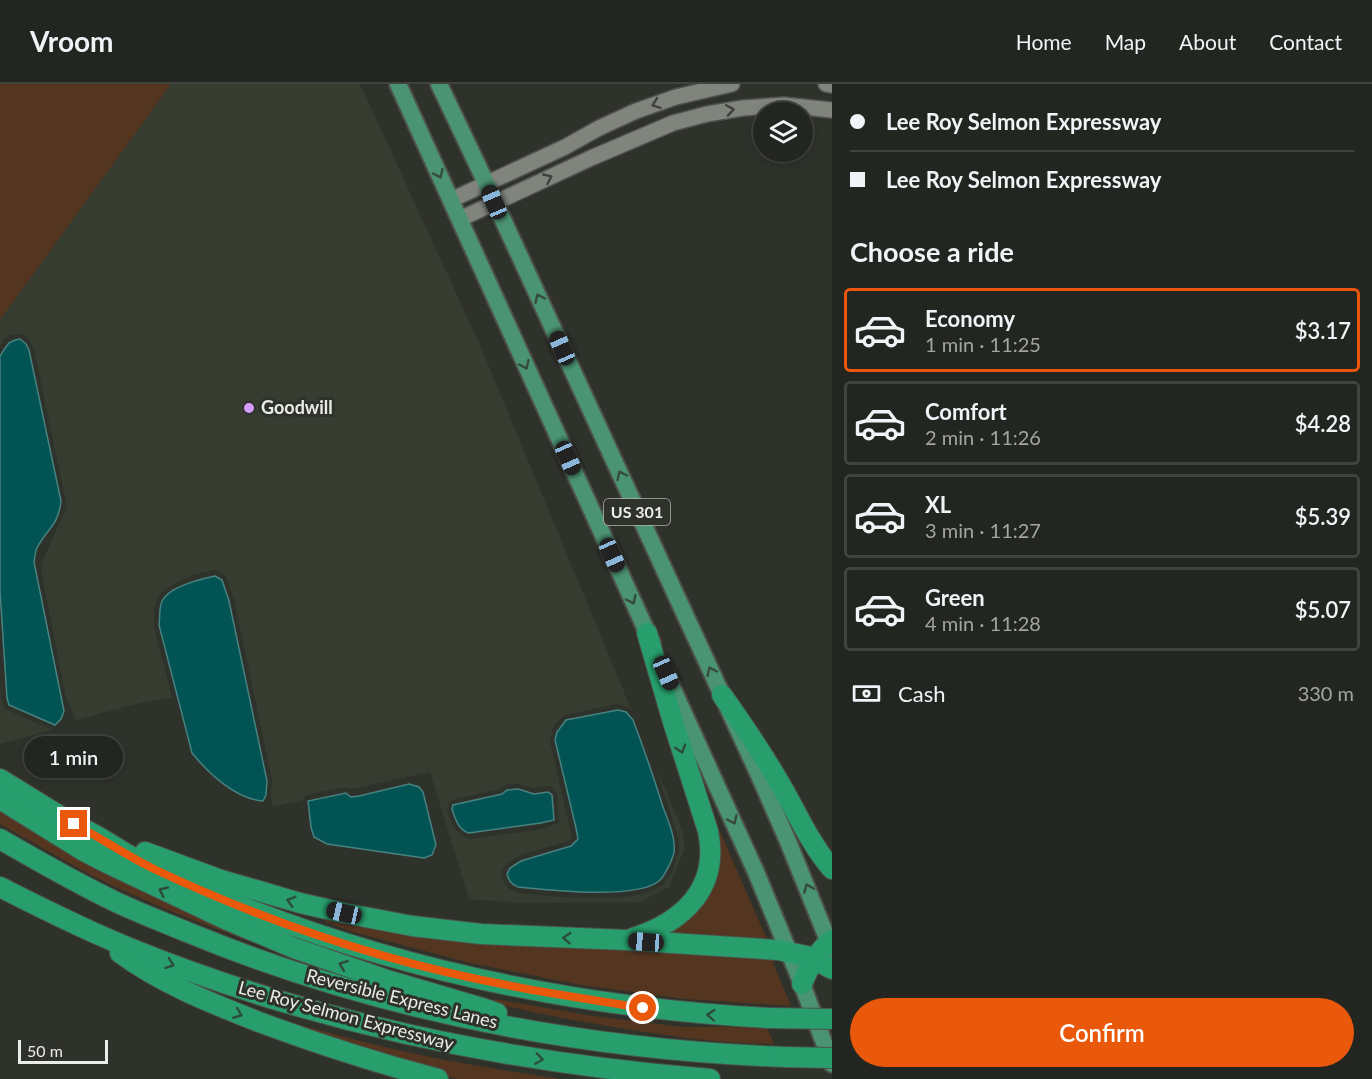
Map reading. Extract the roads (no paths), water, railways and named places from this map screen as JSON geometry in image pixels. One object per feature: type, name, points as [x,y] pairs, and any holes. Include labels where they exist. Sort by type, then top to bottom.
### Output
[{"type":"highway","points":[[626,940],[655,930],[681,914],[702,888],[711,860],[708,831],[647,633]]},
{"type":"highway","points":[[722,695],[772,770],[820,854],[832,869]]},
{"type":"highway","points":[[0,779],[153,868],[234,903],[323,936],[397,959],[515,987],[643,1008],[770,1018],[832,1019]]},
{"type":"highway","points":[[0,799],[100,859],[225,919],[305,952],[384,980],[479,1007],[538,1031]]},
{"type":"highway","points":[[100,838],[239,885],[344,913],[482,934],[626,940],[789,952],[814,959],[832,969]]},
{"type":"highway","name":"Reversible Express Lanes","points":[[0,839],[116,903],[244,955],[386,998],[455,1015],[538,1031],[659,1049],[832,1058]]},
{"type":"highway","points":[[0,855],[51,879],[116,903]]},
{"type":"highway","name":"Lee Roy Selmon Expressway","points":[[0,887],[147,956],[237,988],[358,1023],[419,1038],[536,1059],[649,1074],[710,1079]]},
{"type":"highway","points":[[97,934],[145,970],[209,1001],[328,1047],[438,1079]]},
{"type":"highway","points":[[802,984],[819,952],[831,944]]},
{"type":"main road","name":"US 301","points":[[398,84],[739,832],[802,984],[832,1064]]},
{"type":"main road","name":"US 301","points":[[439,84],[788,839],[831,944]]},
{"type":"street","points":[[451,200],[636,111],[676,97],[732,84]]},
{"type":"street","points":[[826,84],[832,85]]},
{"type":"street","points":[[460,219],[673,123],[743,108],[784,105],[832,110]]},
{"type":"water","points":[[20,339],[29,350],[61,501],[55,522],[37,548],[34,562],[64,711],[61,719],[55,725],[9,705],[7,698],[0,591],[0,356],[10,343]]},
{"type":"water","points":[[215,576],[222,580],[229,601],[267,781],[263,801],[243,796],[224,784],[192,753],[159,625],[161,603],[166,596],[186,584]]},
{"type":"water","points":[[618,710],[626,712],[633,720],[671,830],[674,852],[666,872],[659,881],[648,887],[612,892],[516,886],[507,874],[510,868],[521,861],[571,846],[578,839],[555,740],[557,732],[566,720]]},
{"type":"water","points":[[409,784],[419,787],[423,792],[436,845],[432,855],[424,858],[327,844],[314,837],[308,801],[346,793],[351,797],[359,796]]},
{"type":"water","points":[[518,789],[534,794],[548,792],[552,795],[554,820],[469,833],[462,829],[452,809],[453,805]]},
{"type":"place","name":"Goodwill","points":[[249,408]]}]
